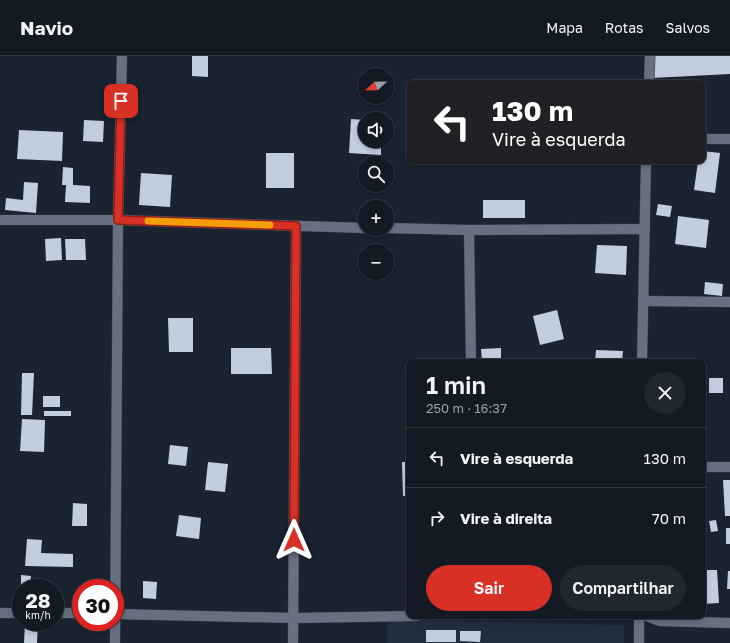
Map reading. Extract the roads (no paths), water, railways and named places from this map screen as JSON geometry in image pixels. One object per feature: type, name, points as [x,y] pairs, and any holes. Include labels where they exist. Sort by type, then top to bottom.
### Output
[{"type":"street","points":[[115,579],[118,220],[122,56]]},
{"type":"street","points":[[649,80],[650,56]]},
{"type":"street","points":[[706,139],[730,140]]},
{"type":"street","points":[[642,359],[646,164]]},
{"type":"street","points":[[0,220],[118,220],[358,228]]},
{"type":"street","points":[[293,643],[296,226]]},
{"type":"street","points":[[394,228],[468,230],[645,229]]},
{"type":"street","points":[[468,230],[471,359]]},
{"type":"street","points":[[644,301],[730,302]]},
{"type":"street","points":[[706,467],[730,467]]},
{"type":"street","points":[[0,613],[12,613]]},
{"type":"street","points":[[124,614],[294,618],[406,616]]},
{"type":"street","points":[[639,619],[639,643]]},
{"type":"street","points":[[655,619],[660,621],[730,623]]},
{"type":"street","points":[[115,631],[115,643]]}]
